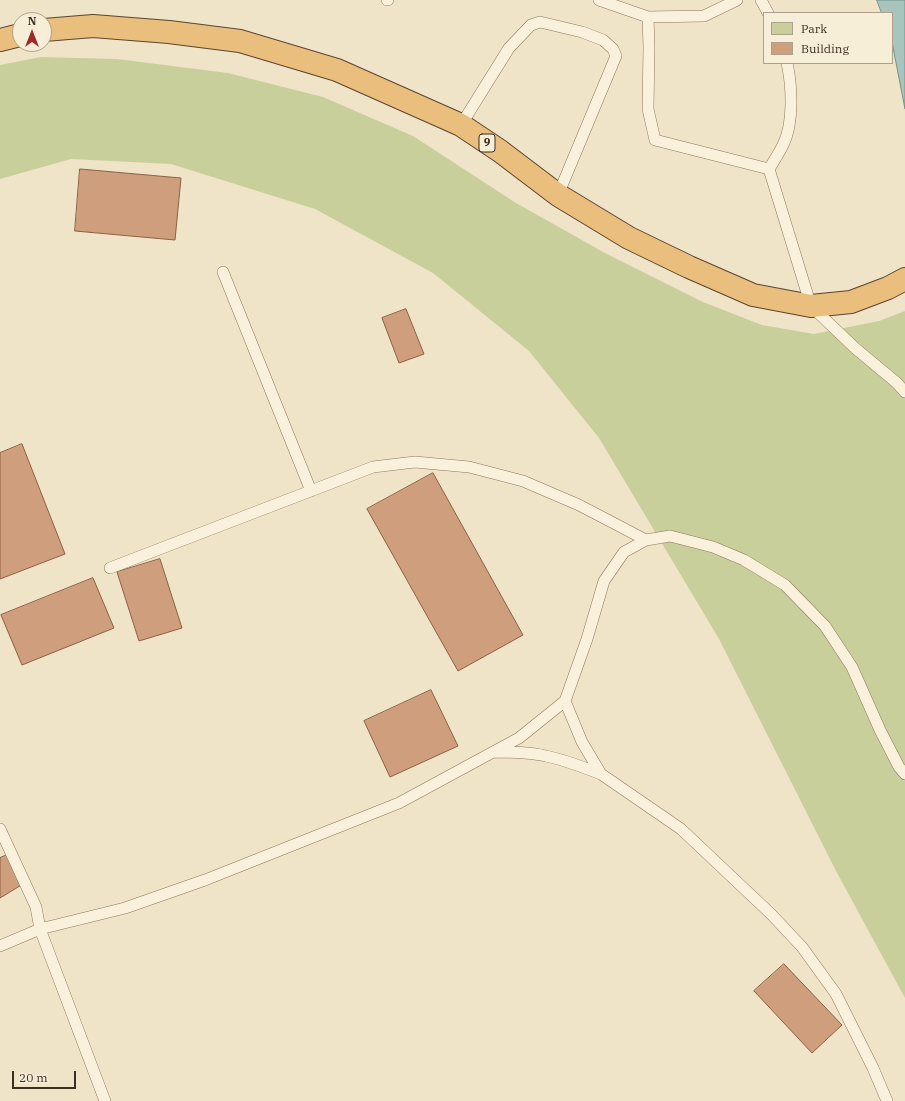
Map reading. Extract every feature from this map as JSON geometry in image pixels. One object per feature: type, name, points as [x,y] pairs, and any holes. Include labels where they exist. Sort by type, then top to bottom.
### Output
[{"type":"highway","name":"9","points":[[52,29],[93,26],[169,32],[240,41],[337,70],[461,125],[500,151],[558,195],[630,238],[753,295],[811,306],[851,302],[888,288],[905,279]]},
{"type":"highway","points":[[0,40],[12,37]]},
{"type":"lane","points":[[599,0],[648,17],[704,16],[736,0]]},
{"type":"lane","points":[[761,0],[767,12]]},
{"type":"lane","points":[[648,17],[648,109],[655,140],[769,169]]},
{"type":"lane","points":[[461,125],[509,48],[532,25],[540,22],[582,32],[603,40],[613,49],[616,56],[558,195]]},
{"type":"lane","points":[[787,64],[791,100],[790,124],[784,144],[769,169],[811,306],[856,348],[897,383],[905,392]]},
{"type":"lane","points":[[223,272],[311,491]]},
{"type":"lane","points":[[110,568],[373,467],[415,462],[469,467],[523,481],[579,505],[646,540]]},
{"type":"lane","points":[[0,946],[40,929],[125,908],[213,877],[399,803],[519,738],[565,701],[587,639],[604,581],[624,552],[646,540],[670,536],[713,546],[744,560],[785,585],[825,626],[852,667],[880,730],[899,767],[905,774]]},
{"type":"lane","points":[[565,701],[582,742],[601,774]]},
{"type":"lane","points":[[493,752],[525,753],[569,761],[601,774],[681,829],[771,914],[802,947],[836,994],[873,1068],[887,1101]]},
{"type":"lane","points":[[0,829],[36,907],[40,929],[106,1101]]},
{"type":"green space","points":[[41,57],[117,59],[228,73],[323,97],[413,136],[516,203],[605,253],[703,302],[762,325],[814,334],[879,321],[905,311],[905,998],[836,871],[719,639],[599,438],[529,351],[433,273],[315,209],[171,164],[71,159],[0,179],[0,65]]},
{"type":"water","points":[[877,0],[905,0],[905,109],[893,47],[893,12],[882,12]]},
{"type":"building","points":[[80,169],[181,178],[175,240],[75,231]]},
{"type":"building","points":[[406,309],[424,354],[399,363],[382,318]]},
{"type":"building","points":[[22,444],[65,554],[0,579],[0,453]]},
{"type":"building","points":[[433,473],[523,635],[458,671],[367,509]]},
{"type":"building","points":[[160,559],[182,628],[139,641],[117,572]]},
{"type":"building","points":[[93,578],[114,628],[22,665],[1,615]]},
{"type":"building","points":[[431,690],[458,746],[390,777],[364,721]]},
{"type":"building","points":[[7,855],[23,884],[0,898],[0,858]]},
{"type":"building","points":[[784,964],[842,1025],[812,1053],[754,991]]}]
